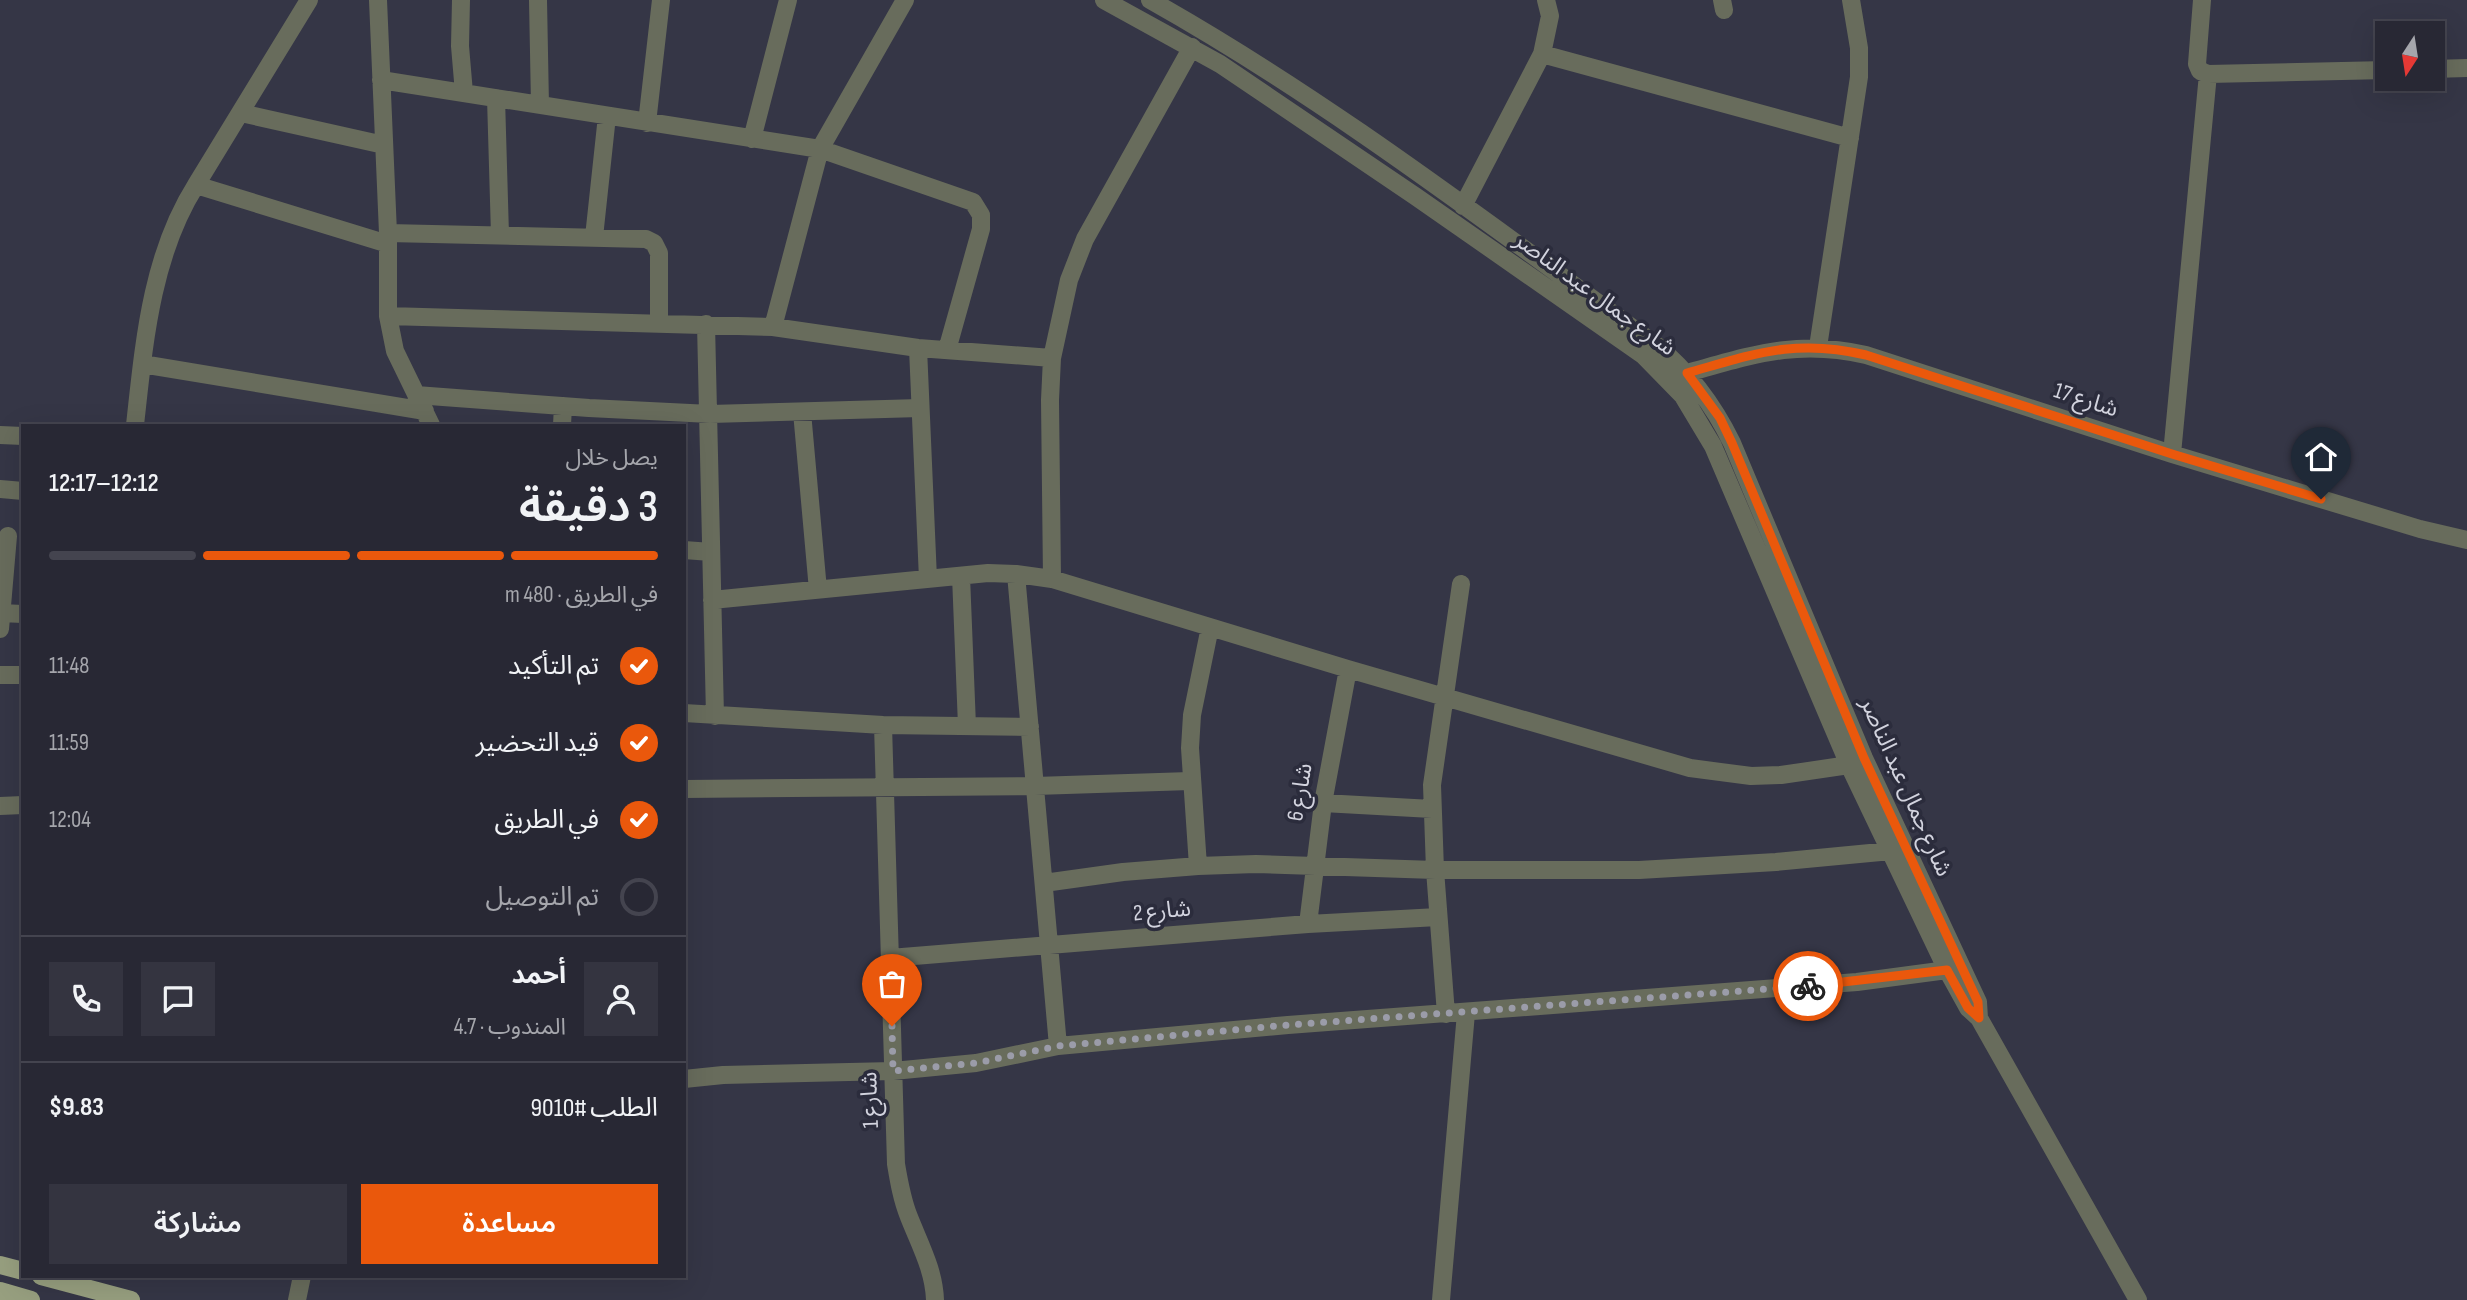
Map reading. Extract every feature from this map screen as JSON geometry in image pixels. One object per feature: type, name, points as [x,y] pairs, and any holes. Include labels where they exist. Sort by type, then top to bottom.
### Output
[{"type":"main road","points":[[0,1265],[21,1270]]},
{"type":"main road","points":[[48,1278],[131,1300]]},
{"type":"main road","points":[[0,1291],[31,1300]]},
{"type":"street","points":[[135,424],[142,363],[167,242],[196,185],[309,0]]},
{"type":"street","points":[[378,0],[388,238],[388,316],[395,351],[424,411]]},
{"type":"street","points":[[461,0],[460,46],[464,93]]},
{"type":"street","points":[[538,0],[540,105]]},
{"type":"street","points":[[647,123],[661,0]]},
{"type":"street","points":[[752,139],[788,0]]},
{"type":"street","points":[[773,327],[820,149],[905,0]]},
{"type":"street","name":"شارع جمال عبد الناصر","points":[[1104,0],[1192,47],[1415,196],[1643,355],[1683,396],[1713,446],[1849,765],[1947,970],[1968,1008],[1979,1018],[2138,1300]]},
{"type":"street","name":"شارع جمال عبد الناصر","points":[[1150,0],[1231,46],[1426,179],[1656,345],[1687,373],[1720,418],[1732,443],[1864,758],[1978,1002],[1979,1018]]},
{"type":"street","points":[[1463,206],[1542,54],[1550,16],[1546,0]]},
{"type":"street","points":[[1818,346],[1859,76],[1851,0]]},
{"type":"street","points":[[2202,0],[2197,64],[2200,71],[2208,74],[2375,70]]},
{"type":"street","points":[[1052,579],[1052,358],[1069,280],[1085,239],[1192,47]]},
{"type":"street","points":[[1542,54],[1850,138]]},
{"type":"street","points":[[2445,69],[2467,68]]},
{"type":"street","points":[[2172,454],[2208,74]]},
{"type":"street","points":[[381,80],[820,149],[973,202],[981,215],[981,229],[947,350]]},
{"type":"street","points":[[496,98],[500,235]]},
{"type":"street","points":[[241,113],[384,145]]},
{"type":"street","points":[[594,237],[607,116]]},
{"type":"street","points":[[1415,196],[1426,179]]},
{"type":"street","points":[[196,185],[388,238],[500,235],[646,239],[657,247],[659,253],[659,324]]},
{"type":"street","points":[[388,316],[773,327],[918,348],[1052,358]]},
{"type":"street","points":[[706,324],[715,716]]},
{"type":"street","name":"شارع 17","points":[[1687,373],[1768,351],[1818,346],[1866,355],[2172,454],[2420,529],[2467,540]]},
{"type":"street","points":[[918,348],[928,579]]},
{"type":"street","points":[[142,363],[424,411],[563,406],[710,414],[920,408]]},
{"type":"street","points":[[562,424],[563,406]]},
{"type":"street","points":[[802,412],[818,590]]},
{"type":"street","points":[[0,435],[21,436]]},
{"type":"street","points":[[0,489],[21,491]]},
{"type":"street","points":[[10,536],[0,618],[21,614]]},
{"type":"street","points":[[686,550],[711,552]]},
{"type":"street","points":[[712,600],[961,576],[1016,574],[1052,579],[1348,669],[1690,768],[1720,774],[1781,775],[1849,765]]},
{"type":"street","points":[[1016,574],[1058,1046]]},
{"type":"street","points":[[961,576],[967,726]]},
{"type":"street","points":[[1446,1014],[1434,870],[1432,785],[1461,584]]},
{"type":"street","points":[[1198,866],[1191,781],[1192,715],[1210,627]]},
{"type":"street","name":"شارع 6","points":[[1308,924],[1322,803],[1348,669]]},
{"type":"street","points":[[0,675],[21,675]]},
{"type":"street","points":[[686,713],[883,725],[1030,727]]},
{"type":"street","name":"شارع 1","points":[[883,725],[896,1164],[901,1193],[927,1259],[935,1300]]},
{"type":"street","points":[[686,789],[1035,786],[1191,781]]},
{"type":"street","points":[[1322,803],[1432,809]]},
{"type":"street","points":[[0,806],[21,804]]},
{"type":"street","points":[[1044,883],[1123,872],[1198,866],[1639,870],[1707,867],[1891,851]]},
{"type":"street","name":"شارع 2","points":[[890,958],[1308,924],[1438,918]]},
{"type":"street","points":[[686,1079],[723,1075],[893,1071],[976,1063],[1058,1046],[1288,1025],[1857,982],[1947,970]]},
{"type":"street","points":[[1441,1300],[1466,1013]]},
{"type":"street","points":[[297,1300],[302,1278]]},
{"type":"way so far","points":[[892,1026],[893,1071],[976,1063],[1058,1046],[1288,1025],[1808,986]]},
{"type":"route","points":[[1808,986],[1947,970],[1968,1008],[1979,1018],[1978,1002],[1864,758],[1732,443],[1705,394],[1687,373],[1793,347],[1842,349],[2321,499]]}]
